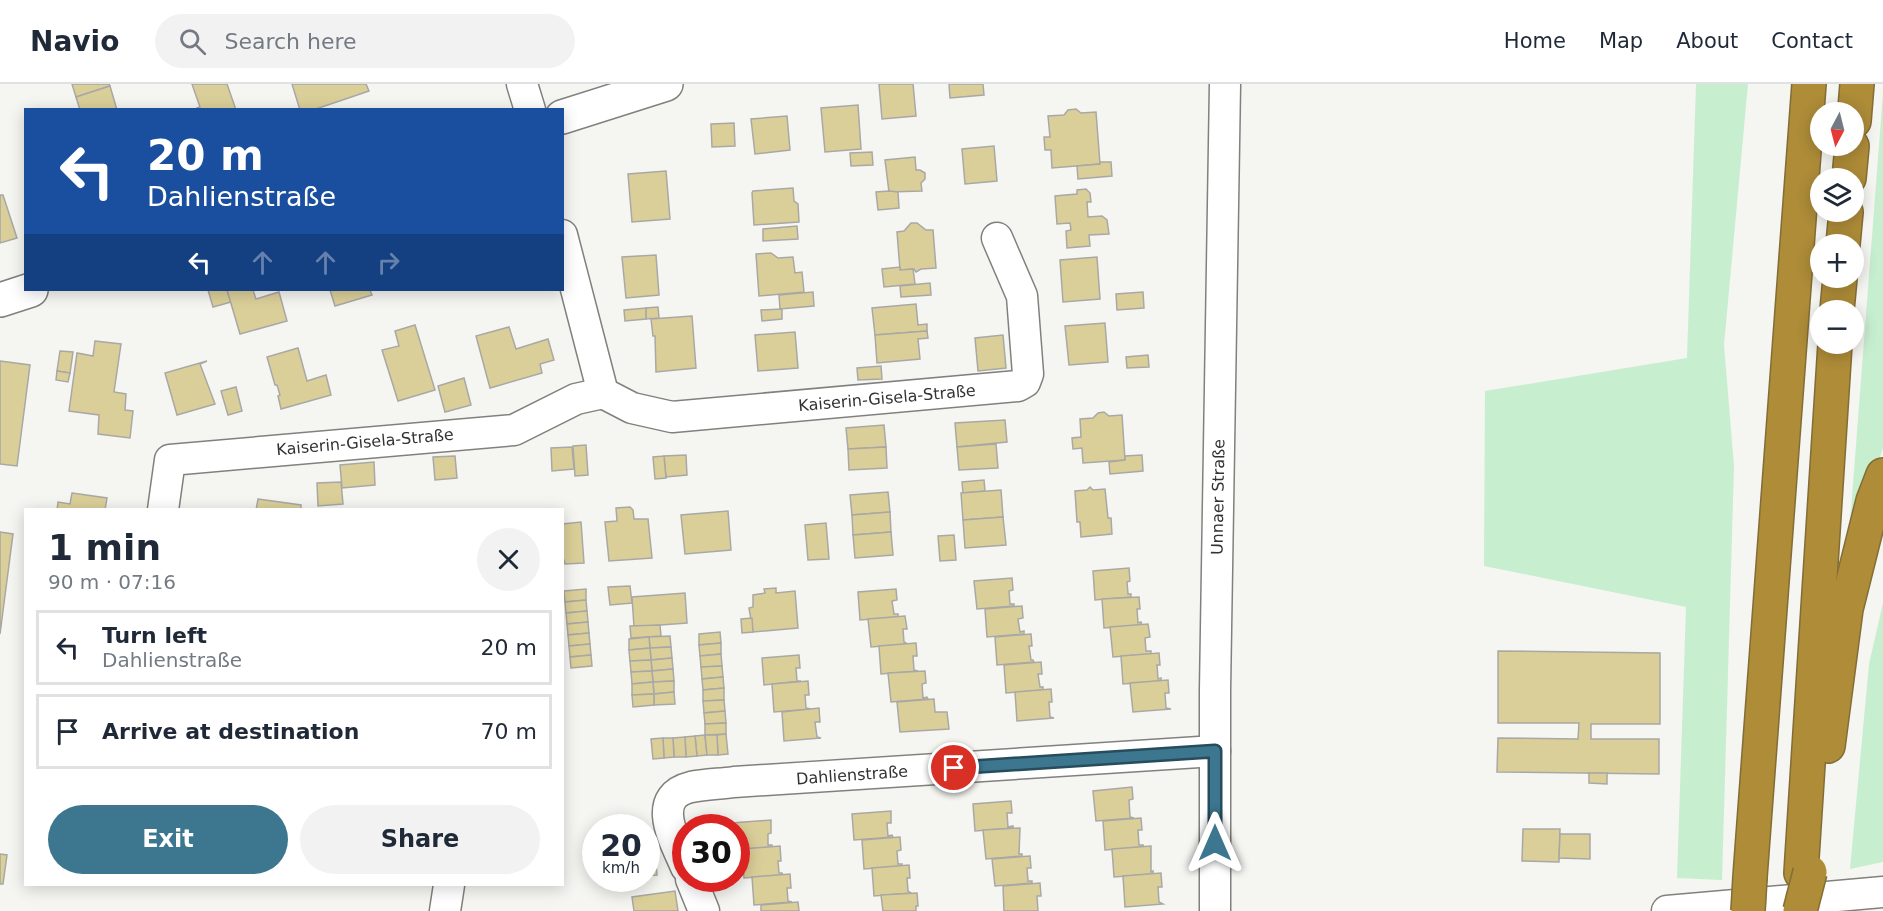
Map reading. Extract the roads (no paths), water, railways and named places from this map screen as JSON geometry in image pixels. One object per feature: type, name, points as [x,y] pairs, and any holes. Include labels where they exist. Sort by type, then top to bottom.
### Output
[{"type":"highway","points":[[1748,911],[1809,84]]},
{"type":"highway","points":[[1856,102],[1857,84]]},
{"type":"highway","points":[[1805,872],[1834,354]]},
{"type":"highway","points":[[1800,911],[1835,697],[1846,609],[1873,501],[1883,475]]},
{"type":"street","points":[[522,84],[529,108]]},
{"type":"street","points":[[564,116],[666,84]]},
{"type":"street","name":"Unnaer Straße","points":[[1215,911],[1215,751],[1225,84]]},
{"type":"street","name":"Kaiserin-Gisela-Straße","points":[[163,508],[170,460],[514,430],[576,399],[603,393],[632,408],[672,417],[1018,387],[1025,382],[1028,374],[1022,296],[996,238]]},
{"type":"street","points":[[564,244],[603,393]]},
{"type":"street","points":[[0,300],[28,291]]},
{"type":"street","name":"Dahlienstraße","points":[[672,834],[667,815],[669,803],[675,794],[690,787],[734,782],[1215,751]]},
{"type":"street","points":[[445,911],[449,886]]},
{"type":"street","points":[[696,892],[704,911]]},
{"type":"street","points":[[1667,911],[1883,892]]}]
